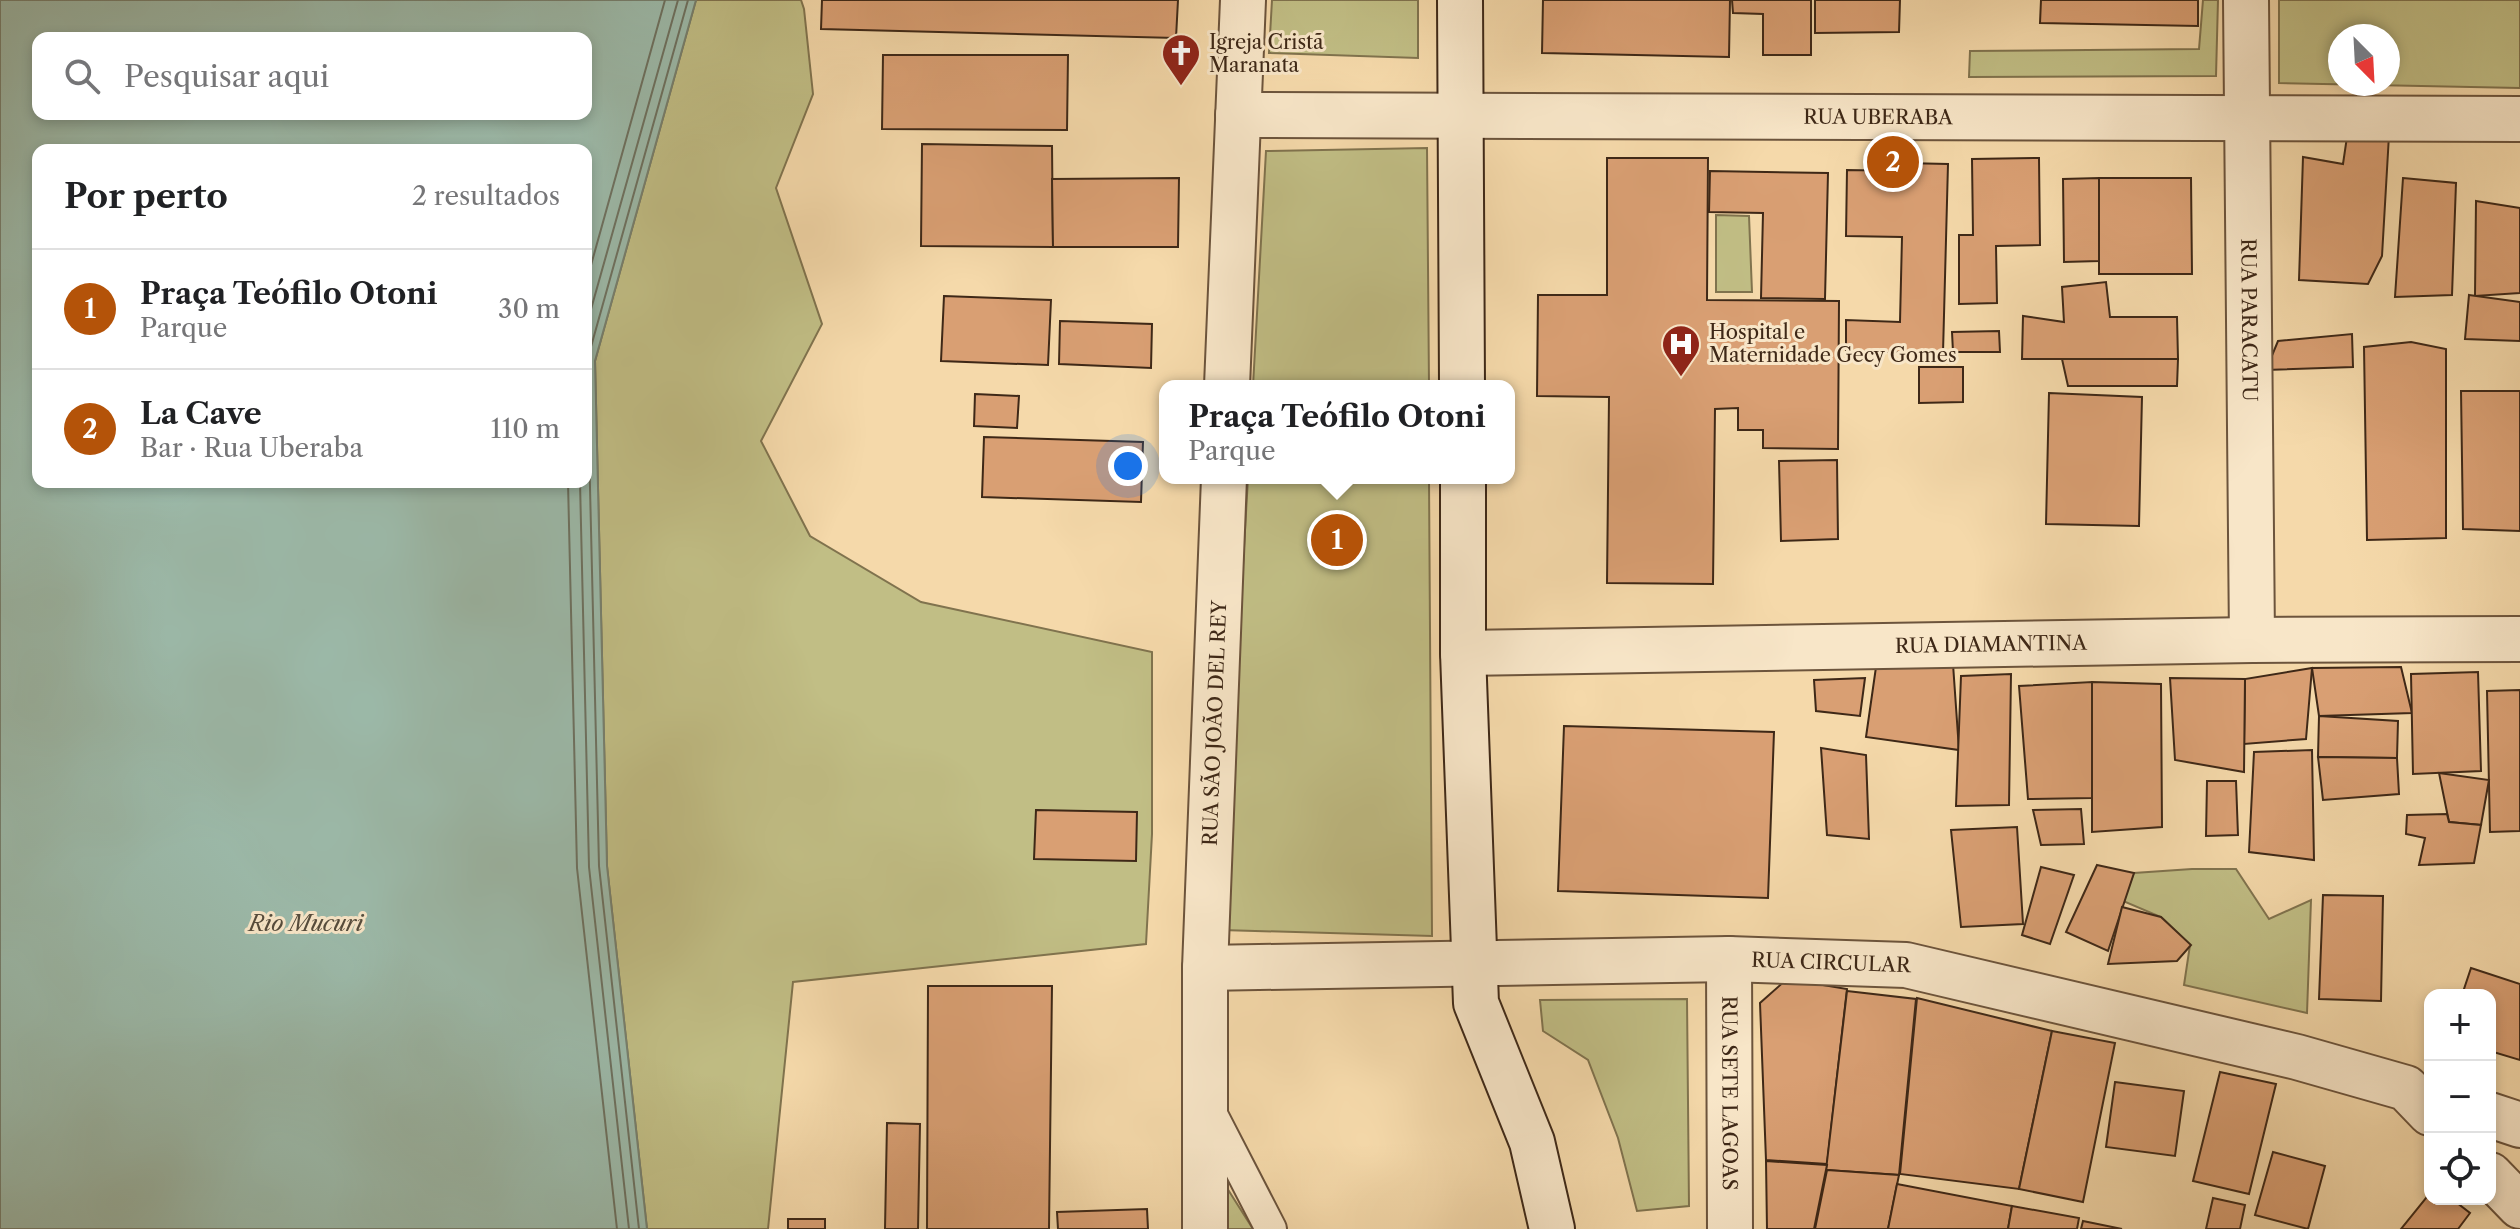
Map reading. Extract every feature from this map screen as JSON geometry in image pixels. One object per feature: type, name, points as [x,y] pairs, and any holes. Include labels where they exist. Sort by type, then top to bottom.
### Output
[{"type":"street","points":[[1227,380],[1243,0]]},
{"type":"street","points":[[1460,0],[1462,380]]},
{"type":"street","name":"RUA PARACATU","points":[[2246,0],[2252,640]]},
{"type":"street","name":"RUA UBERABA","points":[[1238,115],[2520,119]]},
{"type":"street","name":"RUA SÃO JOÃO DEL REY","points":[[1205,1229],[1205,968],[1224,484]]},
{"type":"street","points":[[1463,484],[1463,653],[1472,965],[1476,1003],[1532,1142],[1552,1229]]},
{"type":"street","name":"RUA DIAMANTINA","points":[[1463,653],[2252,640],[2520,639]]},
{"type":"street","name":"RUA CIRCULAR","points":[[1205,968],[1729,959],[1906,965],[2297,1057],[2422,1099]]},
{"type":"street","name":"RUA SETE LAGOAS","points":[[1729,959],[1730,1229]]},
{"type":"street","points":[[2496,1117],[2520,1125]]},
{"type":"street","points":[[2496,1181],[2520,1206]]},
{"type":"lane","points":[[1205,1099],[1271,1229]]},
{"type":"shaded area","points":[[696,0],[801,0],[804,9],[813,94],[776,188],[822,324],[761,441],[810,536],[921,602],[1152,652],[1152,834],[1146,944],[793,982],[768,1229],[647,1229],[607,866],[595,361]]},
{"type":"shaded area","points":[[1272,0],[1418,0],[1418,58],[1269,53]]},
{"type":"shaded area","points":[[2203,0],[2218,0],[2216,76],[1969,77],[1970,51],[2199,49]]},
{"type":"shaded area","points":[[2279,0],[2520,0],[2520,88],[2400,86],[2400,24],[2328,24],[2328,84],[2279,83]]},
{"type":"shaded area","points":[[1427,148],[1429,380],[1253,380],[1266,151]]},
{"type":"shaded area","points":[[1716,215],[1749,216],[1752,292],[1716,292]]},
{"type":"shaded area","points":[[1248,484],[1429,484],[1432,936],[1222,930]]},
{"type":"shaded area","points":[[2236,869],[2269,919],[2311,900],[2307,1013],[2184,985],[2190,945],[2161,917],[2123,901],[2134,873]]},
{"type":"shaded area","points":[[1687,999],[1689,1206],[1637,1211],[1618,1138],[1588,1060],[1543,1031],[1540,1000]]},
{"type":"shaded area","points":[[1220,1177],[1253,1229],[1220,1229]]},
{"type":"water","name":"Rio Mucuri","points":[[0,0],[696,0],[595,361],[607,866],[647,1229],[0,1229]]},
{"type":"building","points":[[822,0],[1178,0],[1176,38],[821,29]]},
{"type":"building","points":[[1543,0],[1730,0],[1729,57],[1542,53]]},
{"type":"building","points":[[1732,0],[1811,0],[1811,55],[1763,55],[1763,14],[1733,13]]},
{"type":"building","points":[[1815,0],[1900,0],[1899,32],[1815,33]]},
{"type":"building","points":[[2041,0],[2198,0],[2198,26],[2040,23]]},
{"type":"building","points":[[883,55],[1068,55],[1067,130],[882,129]]},
{"type":"building","points":[[2348,130],[2389,135],[2382,256],[2368,284],[2299,280],[2303,157],[2343,164]]},
{"type":"building","points":[[922,144],[1052,146],[1053,247],[921,246]]},
{"type":"building","points":[[1607,158],[1708,158],[1707,300],[1839,301],[1838,449],[1763,448],[1763,430],[1738,430],[1738,408],[1715,409],[1713,584],[1607,583],[1609,397],[1537,396],[1538,295],[1607,295]]},
{"type":"building","points":[[2039,158],[2040,245],[1996,246],[1997,303],[1959,304],[1959,235],[1973,235],[1972,159]]},
{"type":"building","points":[[1903,163],[1948,164],[1943,353],[1846,351],[1846,320],[1900,322],[1902,237],[1846,236],[1847,170],[1903,171]]},
{"type":"building","points":[[1710,171],[1828,173],[1825,299],[1761,298],[1763,213],[1709,212]]},
{"type":"building","points":[[1179,178],[1178,247],[1053,247],[1052,179]]},
{"type":"building","points":[[2099,178],[2191,178],[2192,274],[2099,274]]},
{"type":"building","points":[[2099,178],[2099,261],[2064,262],[2063,179]]},
{"type":"building","points":[[2403,178],[2456,183],[2452,295],[2395,297]]},
{"type":"building","points":[[2476,201],[2520,208],[2520,293],[2475,296]]},
{"type":"building","points":[[2106,282],[2110,317],[2177,317],[2178,359],[2022,359],[2023,316],[2064,322],[2062,287]]},
{"type":"building","points":[[2469,295],[2520,302],[2520,341],[2465,339]]},
{"type":"building","points":[[944,296],[1051,300],[1048,365],[941,361]]},
{"type":"building","points":[[1060,321],[1152,324],[1151,368],[1059,364]]},
{"type":"building","points":[[1999,331],[2000,352],[1953,352],[1952,332]]},
{"type":"building","points":[[2352,334],[2353,367],[2266,370],[2278,341]]},
{"type":"building","points":[[2411,342],[2446,349],[2446,538],[2367,540],[2364,347]]},
{"type":"building","points":[[2062,359],[2178,359],[2177,386],[2068,386]]},
{"type":"building","points":[[1919,367],[1963,367],[1963,402],[1919,403]]},
{"type":"building","points":[[2461,391],[2520,391],[2520,531],[2463,529]]},
{"type":"building","points":[[2049,393],[2142,397],[2139,526],[2046,524]]},
{"type":"building","points":[[975,394],[1019,396],[1017,428],[974,426]]},
{"type":"building","points":[[984,437],[1143,442],[1141,502],[982,497]]},
{"type":"building","points":[[1837,460],[1838,539],[1781,541],[1779,461]]},
{"type":"building","points":[[1877,660],[1953,664],[1959,750],[1866,737]]},
{"type":"building","points":[[2401,667],[2412,713],[2319,716],[2312,668]]},
{"type":"building","points":[[2312,668],[2306,739],[2244,744],[2245,679]]},
{"type":"building","points":[[2478,672],[2481,771],[2413,774],[2411,674]]},
{"type":"building","points":[[2011,674],[2009,805],[1956,806],[1961,676]]},
{"type":"building","points":[[1865,678],[1860,716],[1816,711],[1814,680]]},
{"type":"building","points":[[2170,678],[2245,679],[2244,772],[2175,760]]},
{"type":"building","points":[[2092,682],[2161,684],[2162,827],[2092,832]]},
{"type":"building","points":[[2092,682],[2092,798],[2028,799],[2019,686]]},
{"type":"building","points":[[2520,690],[2520,831],[2490,832],[2487,691]]},
{"type":"building","points":[[2319,716],[2398,721],[2397,758],[2318,757]]},
{"type":"building","points":[[1564,726],[1774,732],[1768,898],[1558,891]]},
{"type":"building","points":[[1821,748],[1866,755],[1869,839],[1827,835]]},
{"type":"building","points":[[2312,750],[2314,860],[2249,852],[2254,752]]},
{"type":"building","points":[[2318,757],[2397,758],[2399,794],[2323,800]]},
{"type":"building","points":[[2439,773],[2489,780],[2481,825],[2449,822]]},
{"type":"building","points":[[2207,781],[2236,781],[2238,835],[2206,836]]},
{"type":"building","points":[[2081,809],[2084,844],[2041,845],[2033,810]]},
{"type":"building","points":[[1036,810],[1137,812],[1136,861],[1034,859]]},
{"type":"building","points":[[2447,814],[2449,822],[2481,825],[2474,863],[2419,865],[2425,838],[2406,834],[2407,815]]},
{"type":"building","points":[[2017,827],[2023,924],[1961,927],[1951,830]]},
{"type":"building","points":[[2097,865],[2134,873],[2108,951],[2066,932]]},
{"type":"building","points":[[2041,867],[2074,875],[2050,944],[2022,935]]},
{"type":"building","points":[[2323,895],[2383,896],[2381,1001],[2319,999]]},
{"type":"building","points":[[2122,907],[2161,917],[2191,945],[2177,961],[2108,964]]},
{"type":"building","points":[[2471,968],[2520,984],[2520,1060],[2496,1053],[2496,989],[2464,989]]},
{"type":"building","points":[[1787,979],[1847,989],[1827,1164],[1766,1160],[1760,1003]]},
{"type":"building","points":[[928,986],[1052,986],[1049,1229],[927,1229]]},
{"type":"building","points":[[1847,991],[1916,999],[1899,1175],[1826,1170]]},
{"type":"building","points":[[1917,998],[2052,1031],[2019,1189],[1900,1174]]},
{"type":"building","points":[[2052,1031],[2115,1043],[2083,1202],[2019,1189]]},
{"type":"building","points":[[2220,1072],[2276,1084],[2249,1194],[2193,1181]]},
{"type":"building","points":[[2115,1082],[2184,1091],[2175,1156],[2106,1147]]},
{"type":"building","points":[[887,1123],[920,1124],[918,1229],[885,1229]]},
{"type":"building","points":[[2273,1152],[2325,1166],[2308,1229],[2255,1215]]},
{"type":"building","points":[[1766,1161],[1827,1165],[1814,1229],[1767,1229]]},
{"type":"building","points":[[1827,1170],[1899,1175],[1888,1229],[1815,1229]]},
{"type":"building","points":[[1897,1184],[2012,1206],[2008,1229],[1888,1229]]},
{"type":"building","points":[[2213,1198],[2245,1205],[2240,1229],[2206,1229]]},
{"type":"building","points":[[2424,1200],[2424,1205],[2460,1205],[2470,1213],[2458,1229],[2401,1229]]},
{"type":"building","points":[[2012,1206],[2079,1218],[2077,1229],[2008,1229]]},
{"type":"building","points":[[1147,1209],[1148,1229],[1058,1229],[1057,1212]]},
{"type":"building","points":[[788,1219],[825,1219],[825,1229],[788,1229]]},
{"type":"building","points":[[2083,1221],[2122,1229],[2081,1229]]},
{"type":"place","name":"Igreja Cristã Maranata","points":[[1181,87]]},
{"type":"place","name":"La Cave","points":[[1893,162]]},
{"type":"place","name":"Hospital e Maternidade Gecy Gomes","points":[[1681,378]]},
{"type":"place","name":"Praça Teófilo Otoni","points":[[1337,540]]}]
